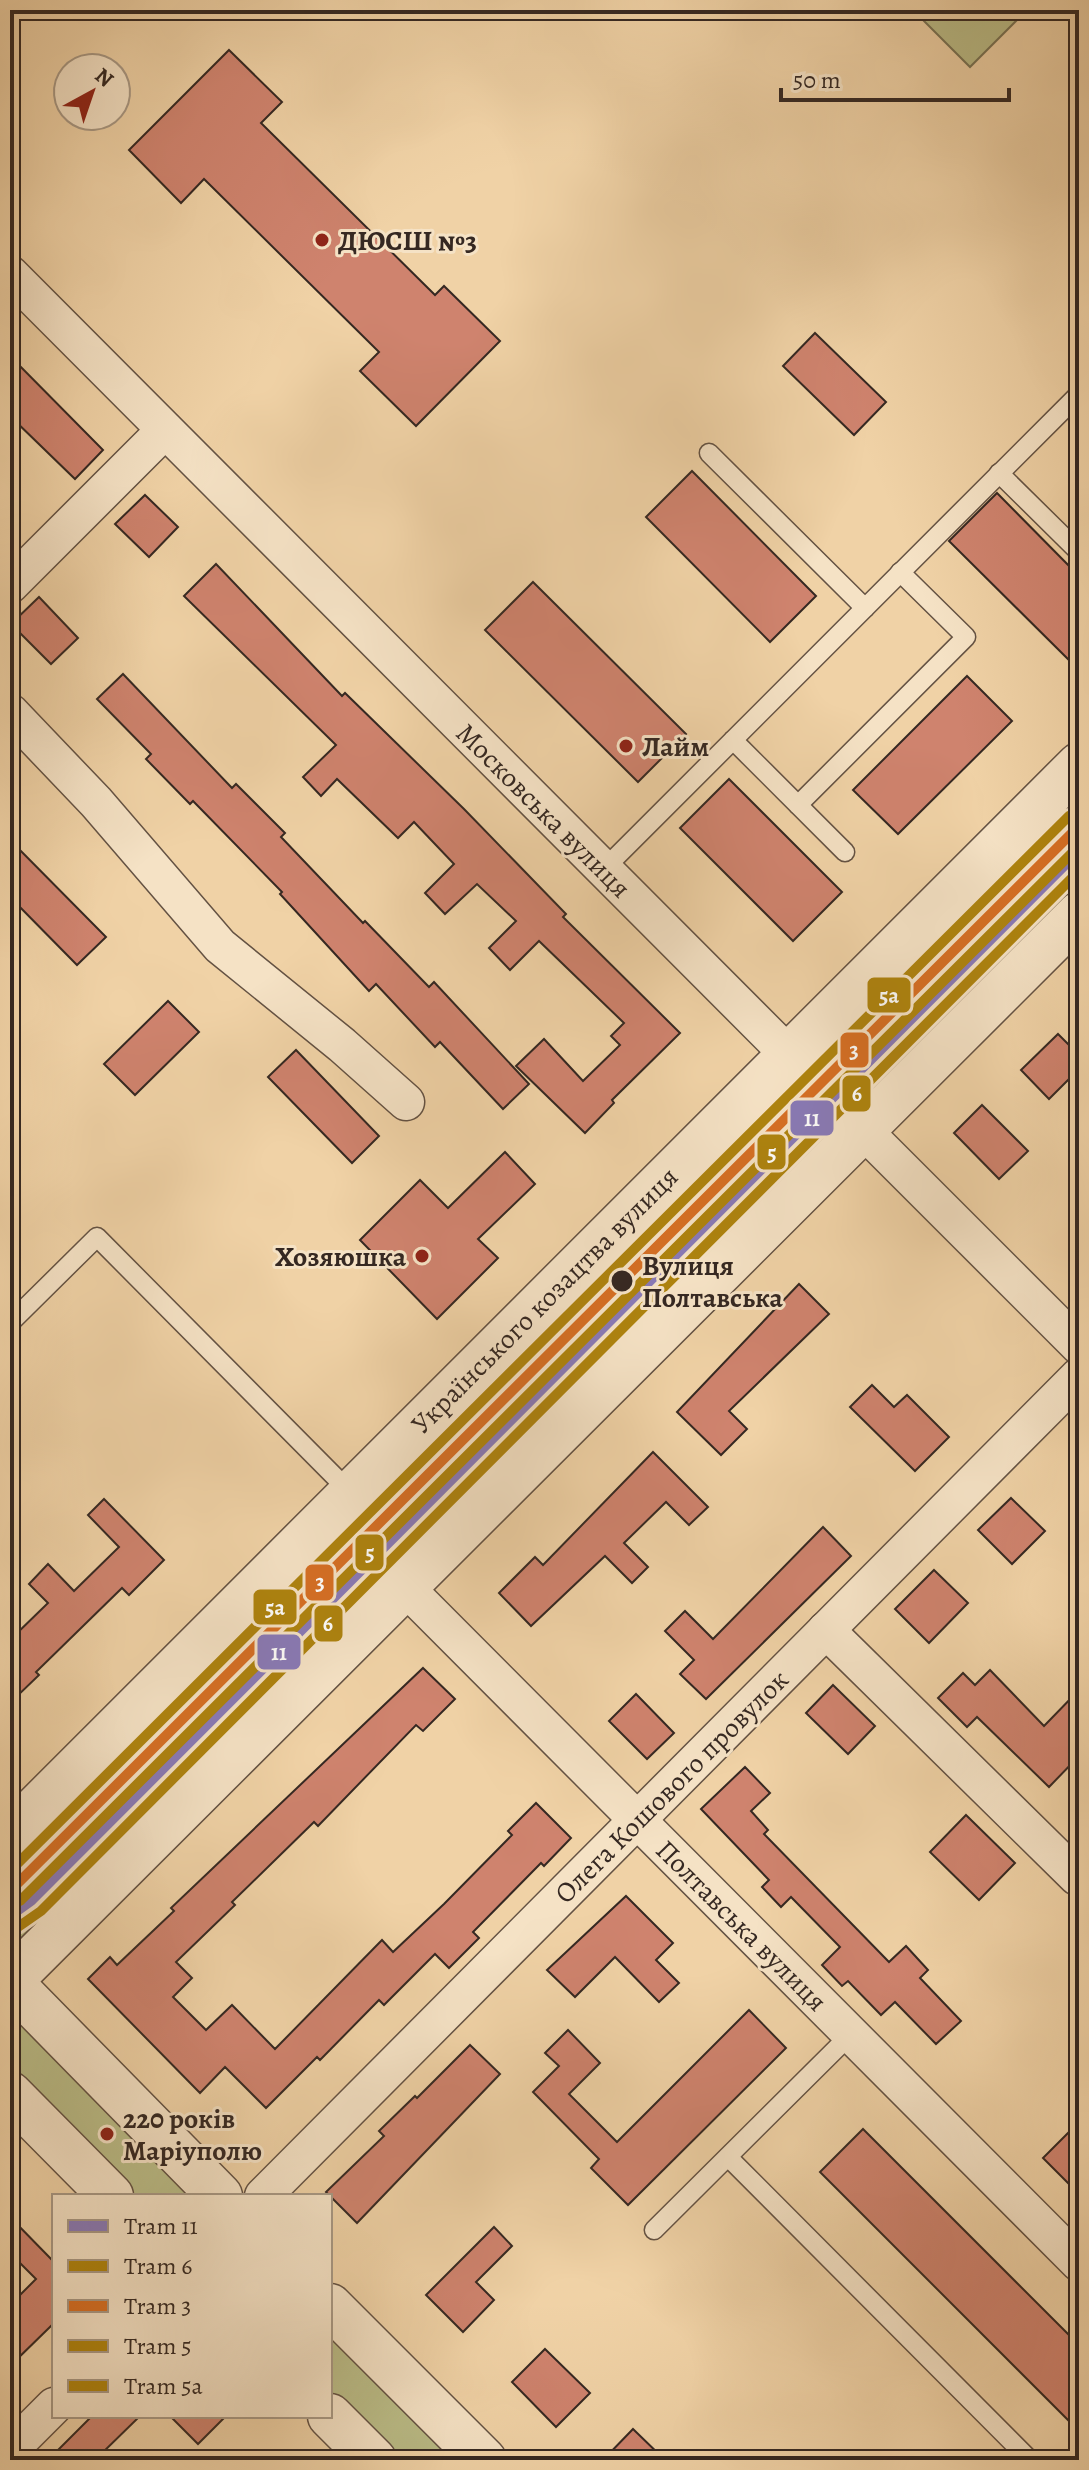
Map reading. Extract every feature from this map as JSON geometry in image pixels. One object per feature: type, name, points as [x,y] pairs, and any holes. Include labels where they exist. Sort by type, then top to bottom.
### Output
[{"type":"street","name":"Московська вулиця","points":[[10,274],[1079,1346]]},
{"type":"street","points":[[10,585],[165,430]]},
{"type":"street","points":[[10,712],[96,802],[220,946],[342,1045],[406,1102]]},
{"type":"street","name":"Українського козацтва вулиця","points":[[10,1834],[1079,765]]},
{"type":"street","points":[[218,2194],[10,1982],[1079,914]]},
{"type":"street","name":"Олега Кошового провулок","points":[[265,2194],[1079,1376]]},
{"type":"street","name":"Полтавська вулиця","points":[[405,1587],[1079,2263]]},
{"type":"street","points":[[826,1630],[1077,1877]]},
{"type":"street","points":[[10,2094],[109,2194]]},
{"type":"street","points":[[332,2308],[484,2460]]},
{"type":"street","points":[[10,2450],[52,2408]]},
{"type":"street","points":[[332,2418],[374,2460]]},
{"type":"lane","points":[[10,17],[17,10]]},
{"type":"lane","points":[[604,869],[1079,394]]},
{"type":"lane","points":[[709,453],[865,608]]},
{"type":"lane","points":[[999,473],[1079,552]]},
{"type":"lane","points":[[798,805],[966,637],[900,572]]},
{"type":"lane","points":[[733,740],[845,852]]},
{"type":"lane","points":[[10,1323],[97,1237],[351,1493]]},
{"type":"lane","points":[[654,2230],[851,2034]]},
{"type":"lane","points":[[728,2157],[1030,2460]]},
{"type":"green space","points":[[913,10],[1027,10],[970,67]]},
{"type":"green space","points":[[1079,778],[1079,900],[864,1115],[803,1055]]},
{"type":"green space","points":[[788,1069],[849,1130],[10,1967],[10,1848]]},
{"type":"green space","points":[[10,1995],[210,2194],[123,2194],[10,2080]]},
{"type":"green space","points":[[332,2316],[476,2460],[388,2460],[332,2404]]},
{"type":"building","points":[[229,50],[282,102],[261,123],[435,295],[444,286],[500,341],[416,426],[360,371],[379,352],[204,179],[181,203],[129,150]]},
{"type":"building","points":[[815,333],[886,402],[854,435],[783,366]]},
{"type":"building","points":[[10,356],[103,450],[75,479],[10,416]]},
{"type":"building","points":[[692,471],[816,596],[770,642],[646,517]]},
{"type":"building","points":[[997,493],[1079,576],[1079,670],[949,541]]},
{"type":"building","points":[[145,495],[178,527],[149,557],[115,524]]},
{"type":"building","points":[[216,564],[342,696],[345,693],[464,809],[566,914],[563,917],[680,1033],[612,1100],[614,1103],[585,1133],[516,1066],[544,1039],[583,1081],[620,1045],[611,1036],[624,1023],[539,941],[510,970],[489,948],[516,921],[477,884],[445,914],[425,893],[454,864],[414,822],[398,838],[337,779],[321,796],[303,777],[336,745],[184,596]]},
{"type":"building","points":[[533,582],[686,734],[638,782],[485,630]]},
{"type":"building","points":[[39,597],[78,638],[51,664],[11,624]]},
{"type":"building","points":[[123,674],[232,788],[236,784],[285,833],[281,837],[363,923],[365,921],[429,987],[434,982],[529,1084],[503,1109],[440,1042],[435,1047],[376,984],[369,991],[280,894],[282,892],[193,801],[190,804],[146,759],[151,754],[97,699]]},
{"type":"building","points":[[967,676],[1012,721],[898,834],[853,790]]},
{"type":"building","points":[[729,779],[842,892],[793,941],[680,828]]},
{"type":"building","points":[[10,840],[106,937],[77,965],[10,897]]},
{"type":"building","points":[[168,1001],[199,1032],[135,1095],[104,1064]]},
{"type":"building","points":[[1058,1034],[1079,1055],[1079,1069],[1049,1099],[1021,1070]]},
{"type":"building","points":[[296,1050],[379,1136],[352,1163],[268,1077]]},
{"type":"building","points":[[982,1105],[1028,1151],[999,1179],[954,1133]]},
{"type":"building","points":[[505,1152],[535,1184],[478,1239],[498,1258],[437,1319],[360,1240],[420,1180],[448,1208]]},
{"type":"building","points":[[799,1284],[829,1314],[729,1411],[747,1429],[721,1455],[677,1412]]},
{"type":"building","points":[[872,1385],[894,1407],[907,1395],[949,1437],[915,1471],[850,1407]]},
{"type":"building","points":[[653,1452],[708,1507],[689,1525],[666,1502],[624,1543],[648,1567],[632,1583],[605,1556],[531,1626],[499,1593],[535,1557],[543,1565]]},
{"type":"building","points":[[1011,1498],[1045,1531],[1012,1564],[978,1530]]},
{"type":"building","points":[[104,1499],[164,1560],[129,1595],[122,1588],[36,1672],[39,1675],[10,1703],[10,1640],[48,1603],[29,1584],[48,1564],[74,1591],[119,1547],[88,1515]]},
{"type":"building","points":[[823,1527],[851,1556],[706,1699],[680,1674],[694,1660],[665,1631],[685,1611],[713,1639]]},
{"type":"building","points":[[934,1570],[968,1603],[929,1643],[895,1609]]},
{"type":"building","points":[[423,1668],[455,1699],[423,1731],[416,1725],[318,1826],[314,1822],[232,1902],[235,1905],[176,1962],[192,1978],[173,1997],[206,2030],[232,2005],[275,2049],[382,1940],[393,1952],[444,1904],[512,1835],[508,1831],[536,1803],[571,1838],[544,1866],[541,1863],[473,1932],[479,1938],[449,1968],[435,1954],[384,2005],[379,2000],[320,2060],[317,2057],[266,2108],[225,2067],[200,2093],[88,1979],[110,1957],[117,1965],[174,1911],[171,1908]]},
{"type":"building","points":[[990,1670],[1044,1726],[1079,1690],[1079,1756],[1049,1787],[977,1717],[967,1727],[938,1698],[963,1673],[975,1685]]},
{"type":"building","points":[[833,1685],[875,1726],[848,1754],[806,1713]]},
{"type":"building","points":[[636,1694],[674,1733],[647,1759],[609,1721]]},
{"type":"building","points":[[745,1767],[770,1793],[751,1811],[768,1830],[764,1834],[889,1962],[906,1946],[928,1970],[920,1978],[961,2021],[936,2044],[895,2002],[881,2015],[848,1981],[842,1986],[822,1965],[840,1947],[791,1897],[781,1907],[762,1887],[769,1880],[701,1809]]},
{"type":"building","points":[[966,1815],[1015,1863],[979,1900],[930,1852]]},
{"type":"building","points":[[626,1896],[673,1943],[656,1960],[679,1983],[659,2002],[615,1957],[575,1997],[547,1970]]},
{"type":"building","points":[[749,2010],[786,2048],[628,2205],[591,2168],[599,2159],[533,2092],[559,2066],[545,2053],[568,2030],[600,2063],[569,2094],[617,2142]]},
{"type":"building","points":[[470,2045],[500,2074],[357,2223],[332,2198],[332,2194],[326,2192],[384,2136],[379,2131],[415,2096],[417,2098]]},
{"type":"building","points":[[1079,2122],[1079,2194],[1043,2158]]},
{"type":"building","points":[[863,2129],[1079,2345],[1079,2431],[820,2172]]},
{"type":"building","points":[[10,2217],[52,2260],[52,2325],[10,2366],[10,2305],[36,2279],[10,2253]]},
{"type":"building","points":[[494,2227],[512,2246],[476,2282],[494,2300],[463,2332],[426,2295]]},
{"type":"building","points":[[545,2349],[590,2393],[556,2427],[512,2382]]},
{"type":"building","points":[[90,2418],[138,2418],[95,2460],[48,2460]]},
{"type":"building","points":[[172,2418],[224,2418],[198,2444]]},
{"type":"building","points":[[633,2429],[665,2460],[603,2460]]},
{"type":"tram line","name":"5а","points":[[10,1871],[1069,816]]},
{"type":"tram line","name":"3","points":[[10,1891],[1079,826]]},
{"type":"tram line","name":"5","points":[[20,1901],[1079,846]]},
{"type":"tram line","name":"11","points":[[10,1916],[31,1901],[1079,851]]},
{"type":"tram line","name":"6","points":[[18,1927],[41,1911],[1079,871]]},
{"type":"place","name":"ДЮСШ №3","points":[[322,240]]},
{"type":"place","name":"Лайм","points":[[626,746]]},
{"type":"place","name":"Хозяюшка","points":[[422,1256]]},
{"type":"place","name":"Вулиця Полтавська","points":[[622,1281]]},
{"type":"place","name":"220 років Маріуполю","points":[[107,2134]]}]
